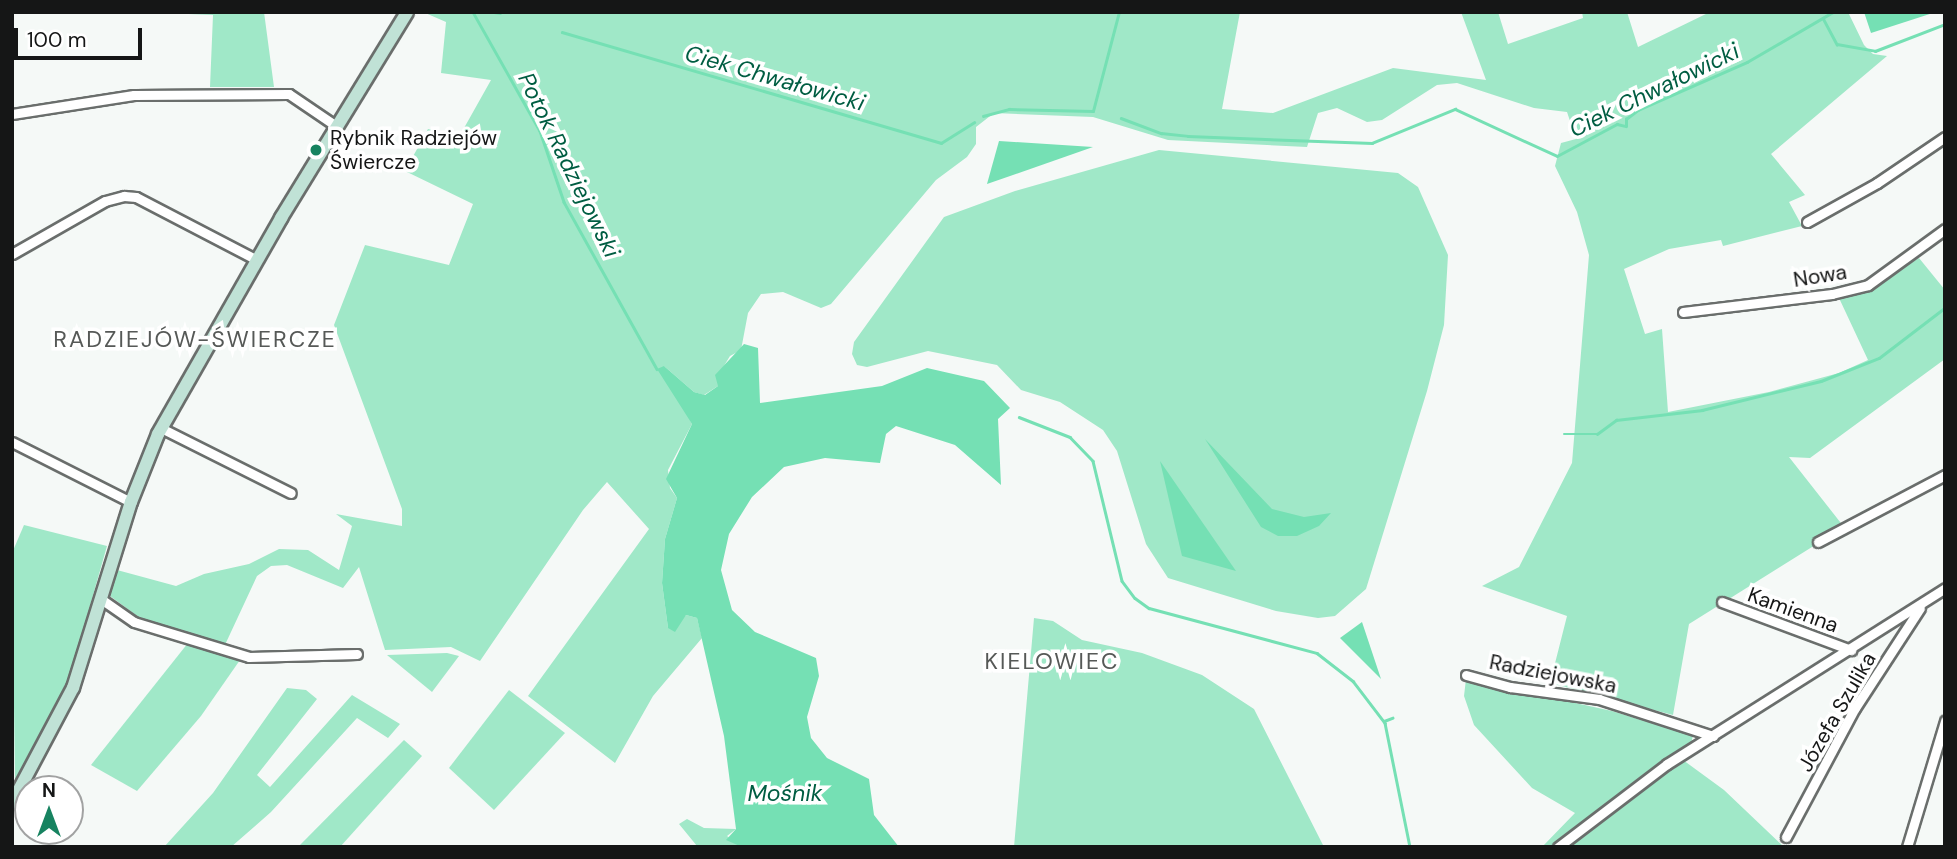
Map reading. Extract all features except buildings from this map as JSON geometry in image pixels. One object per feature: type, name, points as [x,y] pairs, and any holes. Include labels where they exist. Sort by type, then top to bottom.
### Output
[{"type":"street","points":[[12,803],[69,698],[131,502],[161,428],[336,125],[407,12]]},
{"type":"street","points":[[12,114],[134,95],[289,94],[336,125]]},
{"type":"street","points":[[1807,222],[1945,137]]},
{"type":"street","points":[[12,254],[105,201],[136,197],[257,260]]},
{"type":"street","name":"Nowa","points":[[1683,312],[1832,294],[1868,285],[1945,229]]},
{"type":"street","points":[[161,428],[291,493]]},
{"type":"street","points":[[12,442],[131,502]]},
{"type":"street","points":[[1818,542],[1945,475]]},
{"type":"street","name":"Józefa Szulika","points":[[1851,650],[1945,588]]},
{"type":"street","points":[[102,598],[134,622],[249,657],[357,654]]},
{"type":"street","name":"Kamienna","points":[[1722,602],[1851,650]]},
{"type":"street","name":"Józefa Szulika","points":[[1786,837],[1855,708],[1921,606]]},
{"type":"street","points":[[1558,847],[1667,764],[1851,650]]},
{"type":"street","name":"Radziejowska","points":[[1466,675],[1510,687],[1590,696],[1713,736]]},
{"type":"street","points":[[1907,847],[1945,721]]},
{"type":"shaded area","points":[[138,12],[264,12],[274,87],[210,87],[213,15]]},
{"type":"shaded area","points":[[423,12],[1240,12],[1222,109],[1273,113],[1393,68],[1486,80],[1461,12],[1498,12],[1508,44],[1583,18],[1582,12],[1627,12],[1638,47],[1710,12],[1848,12],[1864,45],[1873,54],[1887,56],[1771,154],[1805,195],[1789,202],[1802,226],[1723,246],[1721,240],[1669,249],[1624,269],[1645,334],[1662,329],[1668,412],[1769,392],[1839,373],[1868,360],[1839,298],[1868,289],[1919,258],[1945,290],[1945,359],[1810,458],[1789,457],[1844,527],[1689,624],[1673,715],[1550,683],[1567,616],[1482,586],[1519,567],[1572,463],[1589,255],[1577,212],[1555,166],[1561,143],[1576,139],[1567,112],[1534,108],[1457,83],[1437,85],[1382,120],[1367,122],[1337,108],[1318,113],[1307,147],[1168,140],[1093,117],[994,113],[976,127],[976,144],[967,157],[936,180],[831,304],[821,308],[783,292],[761,294],[748,313],[741,350],[730,356],[719,374],[718,386],[704,395],[694,392],[664,366],[692,424],[668,470],[670,488],[677,498],[665,539],[662,583],[668,628],[686,615],[697,618],[702,638],[653,696],[615,763],[528,696],[649,529],[607,482],[583,510],[480,661],[451,647],[385,650],[359,567],[343,588],[287,565],[271,566],[257,576],[224,647],[144,621],[110,596],[117,570],[176,586],[204,574],[249,564],[279,549],[308,550],[339,570],[352,526],[336,514],[402,526],[402,509],[334,325],[365,245],[449,265],[473,204],[405,171],[428,129],[459,137],[491,80],[441,73],[446,22]]},
{"type":"shaded area","points":[[1159,150],[1398,173],[1418,187],[1448,255],[1444,325],[1427,391],[1366,589],[1335,616],[1318,618],[1276,611],[1168,578],[1146,544],[1117,451],[1103,430],[1060,402],[1021,390],[997,365],[928,351],[867,367],[857,365],[852,354],[854,342],[944,217],[1015,191]]},
{"type":"shaded area","points":[[24,525],[107,546],[67,687],[18,775],[15,775],[12,553]]},
{"type":"shaded area","points":[[1034,618],[1053,621],[1082,640],[1142,653],[1202,675],[1254,709],[1324,847],[1014,847]]},
{"type":"shaded area","points":[[188,643],[240,660],[201,716],[137,791],[91,765]]},
{"type":"shaded area","points":[[447,653],[459,656],[432,692],[387,655]]},
{"type":"shaded area","points":[[1466,679],[1612,711],[1693,736],[1691,743],[1678,753],[1683,760],[1724,790],[1784,847],[1542,847],[1575,813],[1532,788],[1474,725],[1464,696]]},
{"type":"shaded area","points":[[287,688],[306,690],[317,699],[257,775],[270,787],[352,695],[400,724],[388,738],[357,718],[271,812],[231,847],[164,847],[213,793]]},
{"type":"shaded area","points":[[509,690],[565,733],[494,810],[449,768]]},
{"type":"shaded area","points":[[404,740],[422,756],[340,847],[298,847]]},
{"type":"shaded area","points":[[687,819],[704,828],[736,829],[727,836],[742,847],[697,846],[679,824]]},
{"type":"water","points":[[1864,12],[1936,12],[1871,33]]},
{"type":"water","points":[[999,141],[1093,147],[987,184]]},
{"type":"water","name":"Mośnik","points":[[744,344],[758,348],[760,403],[882,386],[927,368],[984,381],[1010,408],[998,419],[1001,485],[955,445],[896,426],[886,434],[880,463],[825,458],[784,467],[752,497],[729,534],[721,570],[732,610],[755,632],[816,658],[819,676],[807,717],[811,738],[827,758],[869,779],[874,815],[899,847],[742,847],[726,840],[736,829],[724,736],[697,618],[686,615],[675,632],[668,628],[662,583],[665,539],[677,498],[666,479],[692,424],[657,369],[664,366],[694,392],[705,395],[718,386],[715,375]]},
{"type":"water","points":[[1205,439],[1272,509],[1304,517],[1331,513],[1319,526],[1297,536],[1278,536],[1261,527]]},
{"type":"water","points":[[1160,461],[1236,571],[1182,556]]},
{"type":"water","points":[[1362,622],[1381,679],[1340,638]]},
{"type":"waterway","name":"Potok Radziejowski","points":[[473,12],[540,131],[564,202],[657,369]]},
{"type":"waterway","name":"Ciek Chwałowicki","points":[[494,12],[500,13]]},
{"type":"waterway","name":"Ciek Chwałowicki","points":[[983,116],[1009,109],[1093,111],[1119,12]]},
{"type":"waterway","name":"Ciek Chwałowicki","points":[[1121,118],[1161,133],[1188,136],[1372,143],[1455,109],[1557,156],[1617,124],[1626,126],[1626,119],[1638,110],[1747,62],[1833,12]]},
{"type":"waterway","points":[[1823,18],[1837,44],[1875,51],[1945,24]]},
{"type":"waterway","name":"Ciek Chwałowicki","points":[[562,32],[941,143],[974,122]]},
{"type":"waterway","points":[[1564,434],[1597,434],[1616,420],[1702,410],[1821,381],[1879,358],[1943,309]]},
{"type":"waterway","points":[[1019,417],[1070,437],[1093,461],[1122,581],[1135,598],[1149,608],[1317,653],[1353,681],[1385,723],[1410,847]]},
{"type":"waterway","points":[[1384,721],[1392,718]]},
{"type":"place","name":"Rybnik Radziejów Świercze","points":[[316,150]]},
{"type":"district","name":"RADZIEJÓW-ŚWIERCZE","points":[[195,339]]},
{"type":"district","name":"KIELOWIEC","points":[[1052,661]]}]
